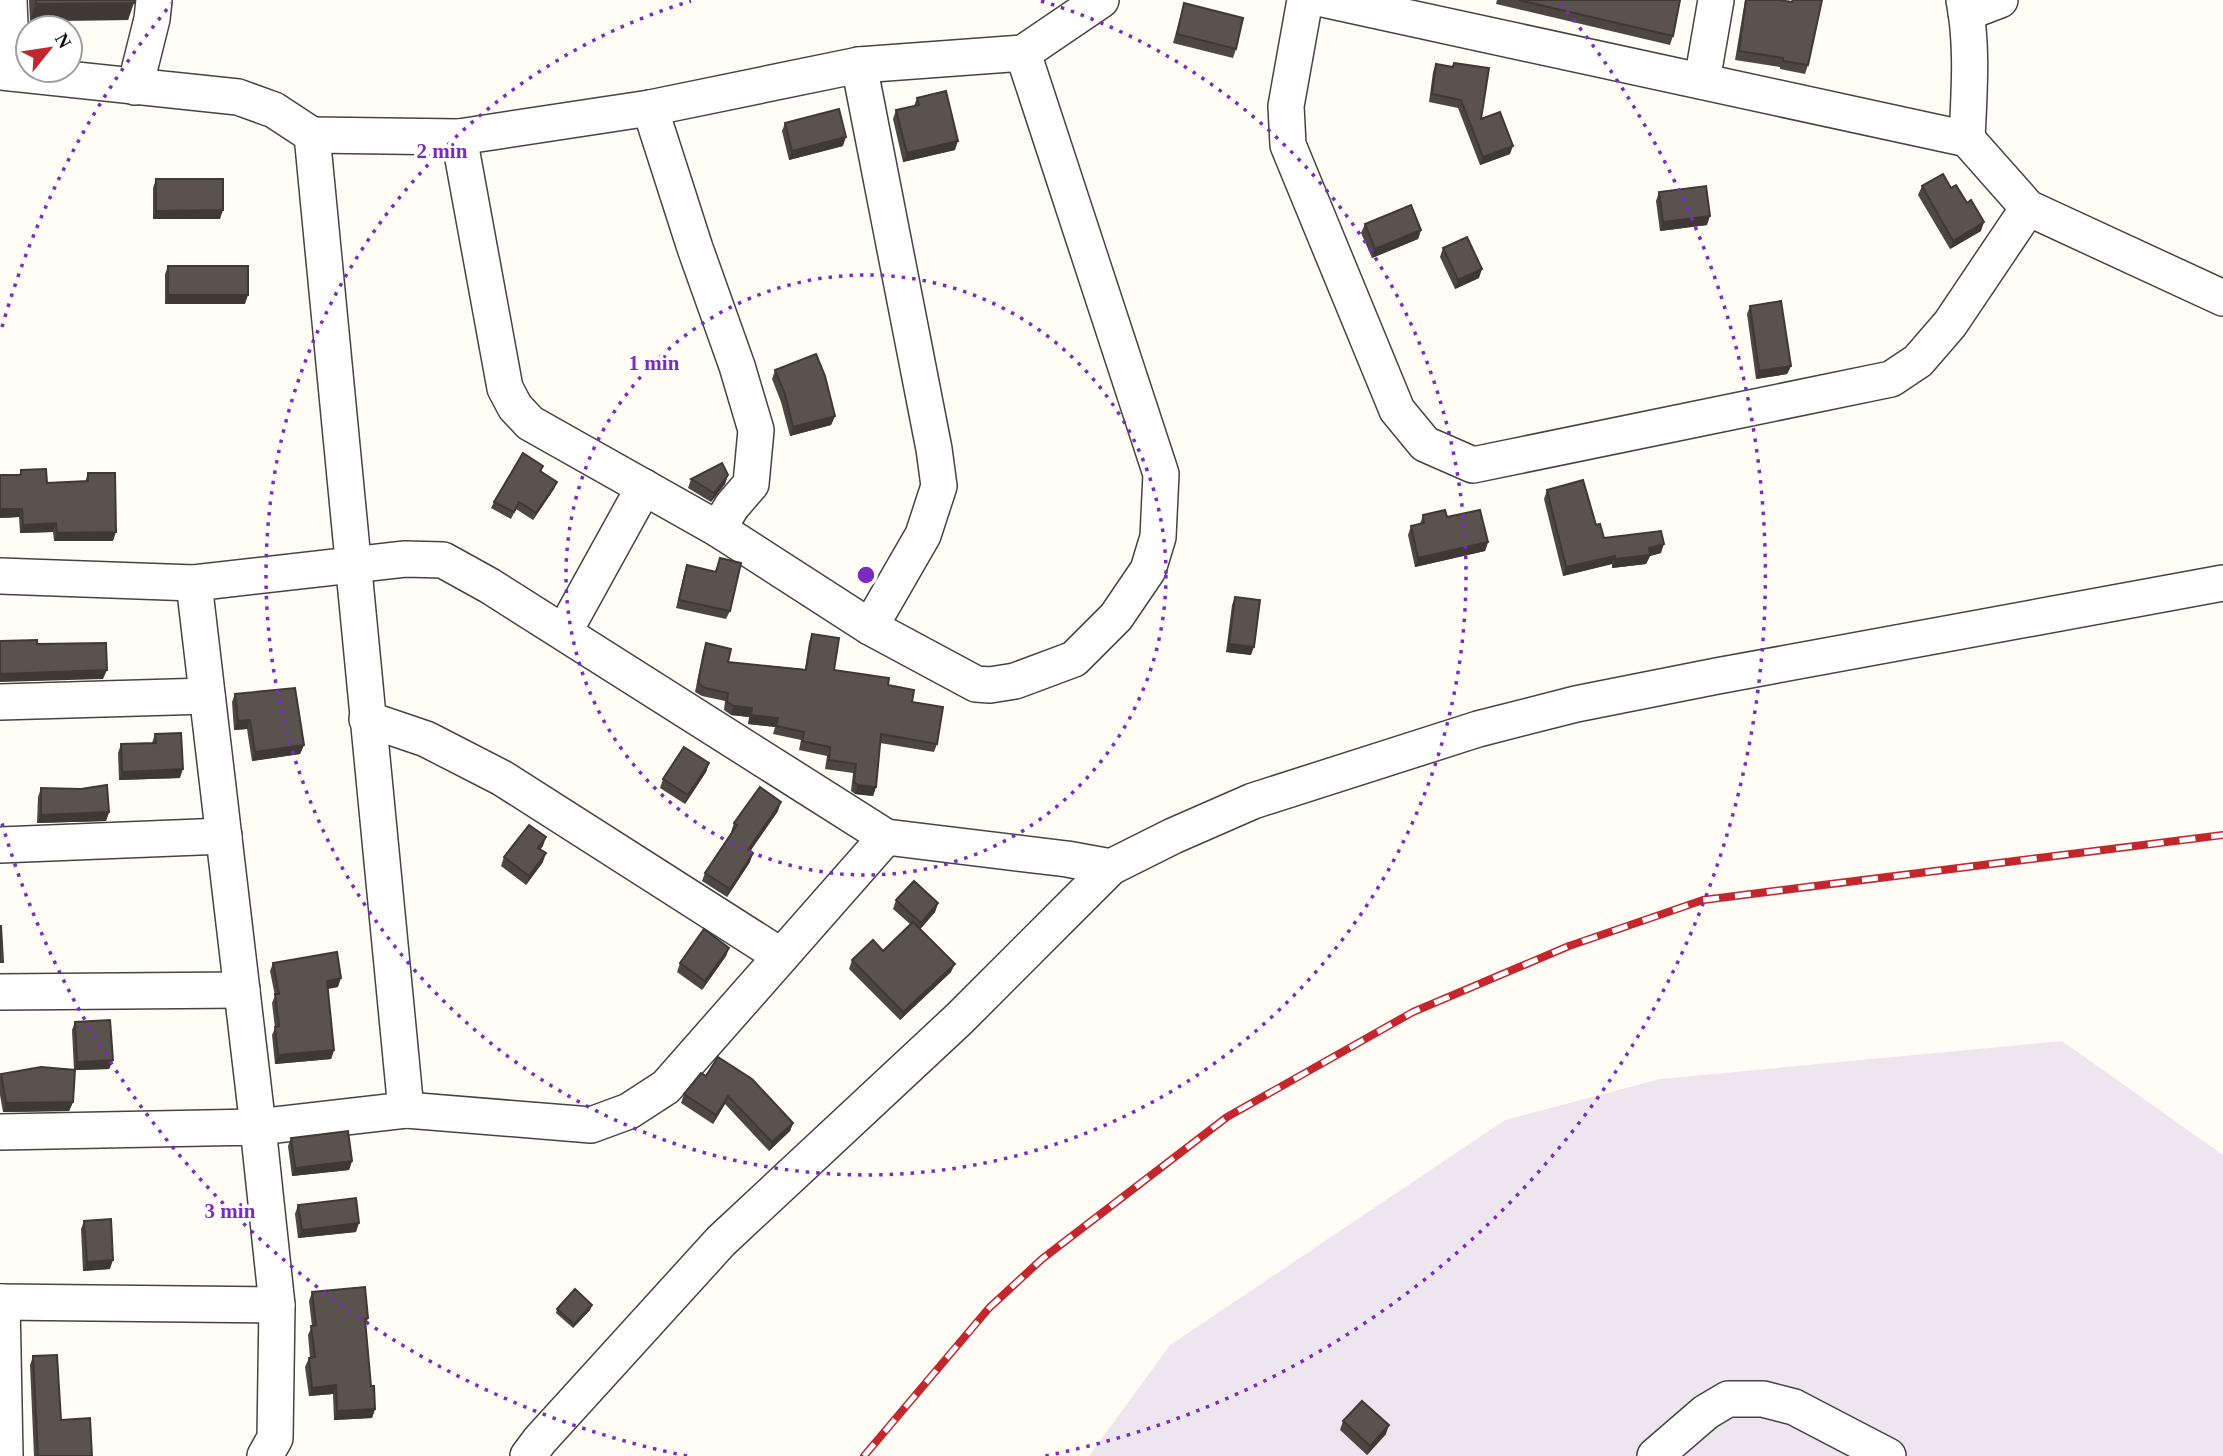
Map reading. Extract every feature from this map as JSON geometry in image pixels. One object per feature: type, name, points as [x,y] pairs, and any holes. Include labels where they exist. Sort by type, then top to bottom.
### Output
[{"type":"street","points":[[9,0],[6,73],[238,97],[274,110],[312,135],[459,137],[650,108],[859,65],[1023,53],[1101,0]]},
{"type":"street","points":[[135,88],[154,0]]},
{"type":"street","points":[[1305,0],[1286,106],[1288,145],[1397,410],[1425,444],[1474,465],[1891,379],[1918,360],[1950,324],[2028,208]]},
{"type":"street","points":[[1328,0],[1967,139],[2028,208],[2223,298]]},
{"type":"street","points":[[1702,81],[1716,0]]},
{"type":"street","points":[[1967,139],[1969,83],[1965,6],[2000,0]]},
{"type":"street","points":[[459,137],[505,388],[515,407],[530,423],[718,529],[870,627],[976,684],[990,685],[1015,681],[1074,659],[1116,617],[1148,570],[1158,537],[1161,474],[1023,53]]},
{"type":"street","points":[[859,65],[939,486],[923,535],[870,627]]},
{"type":"street","points":[[650,108],[756,430],[751,484],[732,506],[718,529]]},
{"type":"street","points":[[312,135],[405,1110]]},
{"type":"street","points":[[564,632],[644,487]]},
{"type":"street","points":[[0,576],[194,583],[405,559],[443,560],[564,632],[886,837],[1067,859],[1111,867]]},
{"type":"street","points":[[194,583],[277,1305],[275,1438],[265,1456]]},
{"type":"street","points":[[528,1456],[721,1241],[959,1019],[1111,867],[1253,801],[1503,723],[1576,704],[2223,583]]},
{"type":"street","points":[[0,702],[207,696]]},
{"type":"street","points":[[367,719],[426,739],[502,778],[781,956]]},
{"type":"street","points":[[0,845],[223,836]]},
{"type":"street","points":[[0,1132],[258,1126],[405,1110],[592,1125],[629,1111],[666,1087],[886,837]]},
{"type":"street","points":[[0,992],[242,990]]},
{"type":"street","points":[[5,1456],[1,1302],[277,1305]]},
{"type":"street","points":[[1655,1456],[1706,1412],[1727,1399],[1763,1399],[1794,1407],[1888,1456]]},
{"type":"shaded area","points":[[2062,1041],[2223,1155],[2223,1456],[1089,1456],[1170,1345],[1505,1120],[1660,1079]]},
{"type":"building","points":[[36,0],[134,0],[134,3],[36,4]]},
{"type":"building","points":[[1518,0],[1680,0],[1673,36]]},
{"type":"building","points":[[1746,0],[1822,0],[1808,65],[1739,51]]},
{"type":"building","points":[[1184,3],[1243,18],[1236,49],[1177,34]]},
{"type":"building","points":[[1454,63],[1489,68],[1481,119],[1500,112],[1513,146],[1483,157],[1461,100],[1432,94],[1436,64],[1453,67]]},
{"type":"building","points":[[946,91],[958,141],[907,153],[896,110],[919,105],[917,98]]},
{"type":"building","points":[[839,109],[846,137],[792,151],[785,123]]},
{"type":"building","points":[[1943,174],[1951,188],[1956,185],[1967,203],[1971,200],[1984,222],[1953,241],[1922,186]]},
{"type":"building","points":[[156,179],[223,179],[223,210],[156,211]]},
{"type":"building","points":[[1706,186],[1710,216],[1663,222],[1659,192]]},
{"type":"building","points":[[1411,205],[1421,230],[1375,249],[1365,224]]},
{"type":"building","points":[[1467,237],[1482,269],[1458,280],[1443,248]]},
{"type":"building","points":[[168,266],[248,266],[248,295],[168,295]]},
{"type":"building","points":[[1781,301],[1791,366],[1759,371],[1750,306]]},
{"type":"building","points":[[816,354],[825,376],[835,416],[793,427],[785,394],[775,370]]},
{"type":"building","points":[[523,453],[543,466],[540,471],[557,482],[536,513],[519,502],[514,512],[494,502]]},
{"type":"building","points":[[722,463],[728,475],[714,493],[691,479]]},
{"type":"building","points":[[46,469],[47,483],[88,481],[88,473],[115,473],[116,532],[57,533],[56,523],[23,525],[22,509],[0,509],[0,475],[21,475],[21,470]]},
{"type":"building","points":[[1583,480],[1596,525],[1600,524],[1604,538],[1661,531],[1664,544],[1649,548],[1650,555],[1615,559],[1615,556],[1566,567],[1547,490]]},
{"type":"building","points":[[1445,510],[1447,517],[1480,510],[1488,542],[1418,558],[1411,526],[1424,523],[1423,515]]},
{"type":"building","points":[[720,558],[741,563],[730,611],[679,600],[687,565],[716,572]]},
{"type":"building","points":[[1235,597],[1260,600],[1254,647],[1229,644]]},
{"type":"building","points":[[812,634],[839,638],[834,670],[889,678],[888,685],[914,690],[912,702],[943,707],[937,744],[881,734],[876,787],[858,785],[854,782],[856,764],[829,760],[830,747],[802,741],[804,732],[776,726],[778,718],[751,715],[752,708],[734,706],[727,702],[728,693],[705,688],[698,683],[706,643],[731,649],[728,662],[806,670]]},
{"type":"building","points":[[37,640],[37,644],[106,643],[107,670],[0,674],[0,641]]},
{"type":"building","points":[[295,688],[304,745],[255,752],[250,720],[238,721],[235,694]]},
{"type":"building","points":[[181,733],[183,769],[122,772],[121,744],[156,743],[155,734]]},
{"type":"building","points":[[684,747],[709,763],[688,795],[663,779]]},
{"type":"building","points":[[107,785],[109,812],[41,815],[41,788],[81,789]]},
{"type":"building","points":[[760,787],[781,802],[748,850],[753,853],[730,889],[705,873],[737,825],[734,823]]},
{"type":"building","points":[[529,825],[546,837],[538,848],[546,853],[529,876],[504,857]]},
{"type":"building","points":[[914,881],[938,903],[921,923],[896,900]]},
{"type":"building","points":[[913,922],[955,964],[903,1012],[852,960],[873,940],[883,951]]},
{"type":"building","points":[[1,926],[3,962],[0,962]]},
{"type":"building","points":[[704,929],[729,948],[705,981],[680,963]]},
{"type":"building","points":[[337,952],[341,978],[327,981],[334,1050],[278,1055],[275,1027],[279,1026],[275,994],[279,994],[273,963]]},
{"type":"building","points":[[110,1020],[113,1060],[77,1062],[75,1022]]},
{"type":"building","points":[[718,1057],[752,1079],[793,1123],[772,1142],[728,1096],[716,1115],[684,1094],[701,1073],[706,1076]]},
{"type":"building","points":[[41,1067],[75,1070],[73,1102],[6,1103],[1,1074]]},
{"type":"building","points":[[348,1131],[352,1161],[295,1168],[291,1138]]},
{"type":"building","points":[[356,1198],[359,1223],[302,1230],[298,1205]]},
{"type":"building","points":[[111,1219],[113,1260],[87,1262],[84,1221]]},
{"type":"building","points":[[365,1287],[368,1318],[365,1319],[375,1409],[337,1411],[336,1385],[312,1388],[309,1358],[315,1357],[311,1326],[316,1325],[312,1292]]},
{"type":"building","points":[[575,1289],[592,1305],[574,1324],[557,1309]]},
{"type":"building","points":[[57,1355],[61,1420],[90,1418],[92,1456],[38,1456],[33,1356]]},
{"type":"building","points":[[1362,1401],[1389,1425],[1370,1446],[1343,1421]]},
{"type":"railway","points":[[864,1456],[989,1308],[1042,1259],[1227,1117],[1413,1012],[1569,946],[1703,900],[2223,835]]}]
